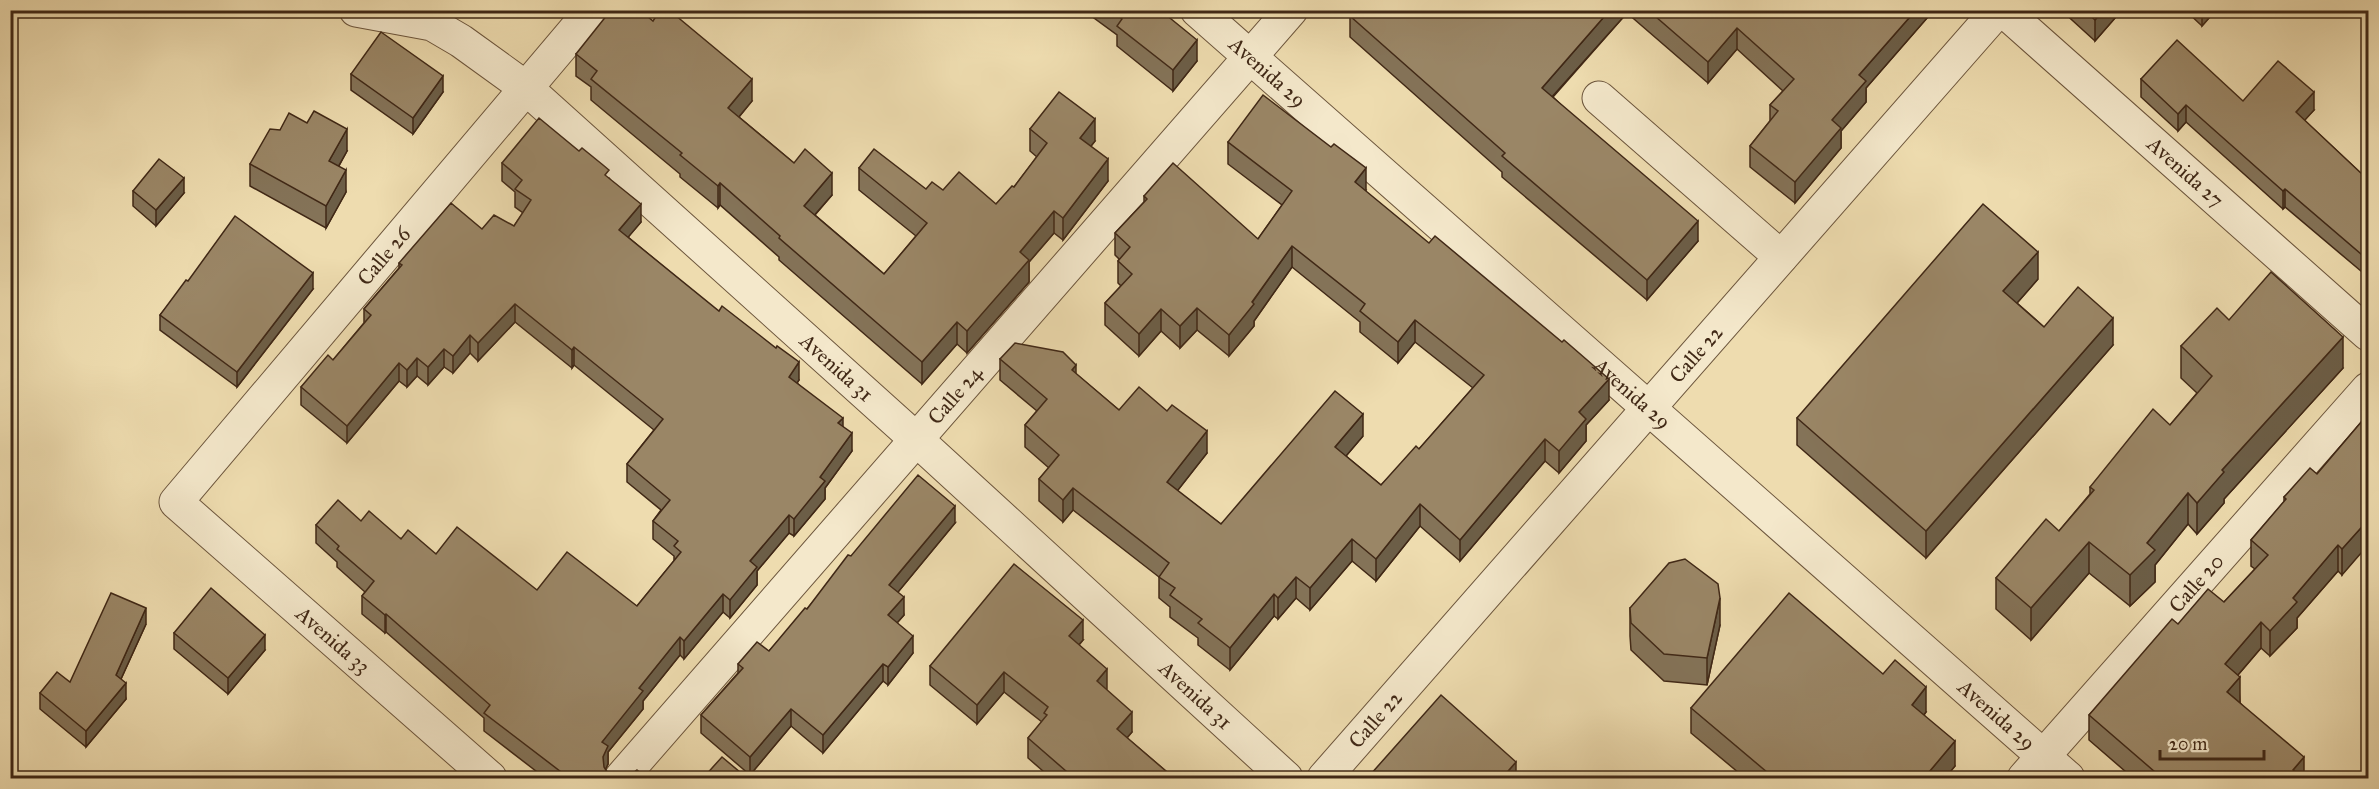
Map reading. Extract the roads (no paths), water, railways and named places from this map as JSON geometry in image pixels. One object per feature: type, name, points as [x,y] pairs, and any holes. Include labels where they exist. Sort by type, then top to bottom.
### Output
[{"type":"street","name":"Avenida 31","points":[[356,10],[432,24],[461,40],[526,88],[1286,778]]},
{"type":"street","name":"Calle 26","points":[[176,502],[592,10]]},
{"type":"street","name":"Avenida 29","points":[[1197,10],[1648,409],[2034,768],[2068,778]]},
{"type":"street","name":"Calle 24","points":[[621,778],[1291,10]]},
{"type":"street","name":"Calle 22","points":[[1324,778],[1998,10]]},
{"type":"street","name":"Avenida 27","points":[[2003,10],[2368,334]]},
{"type":"street","points":[[1599,98],[1782,257]]},
{"type":"street","name":"Calle 20","points":[[2034,768],[2368,389]]},
{"type":"street","name":"Avenida 33","points":[[176,502],[490,778]]}]
